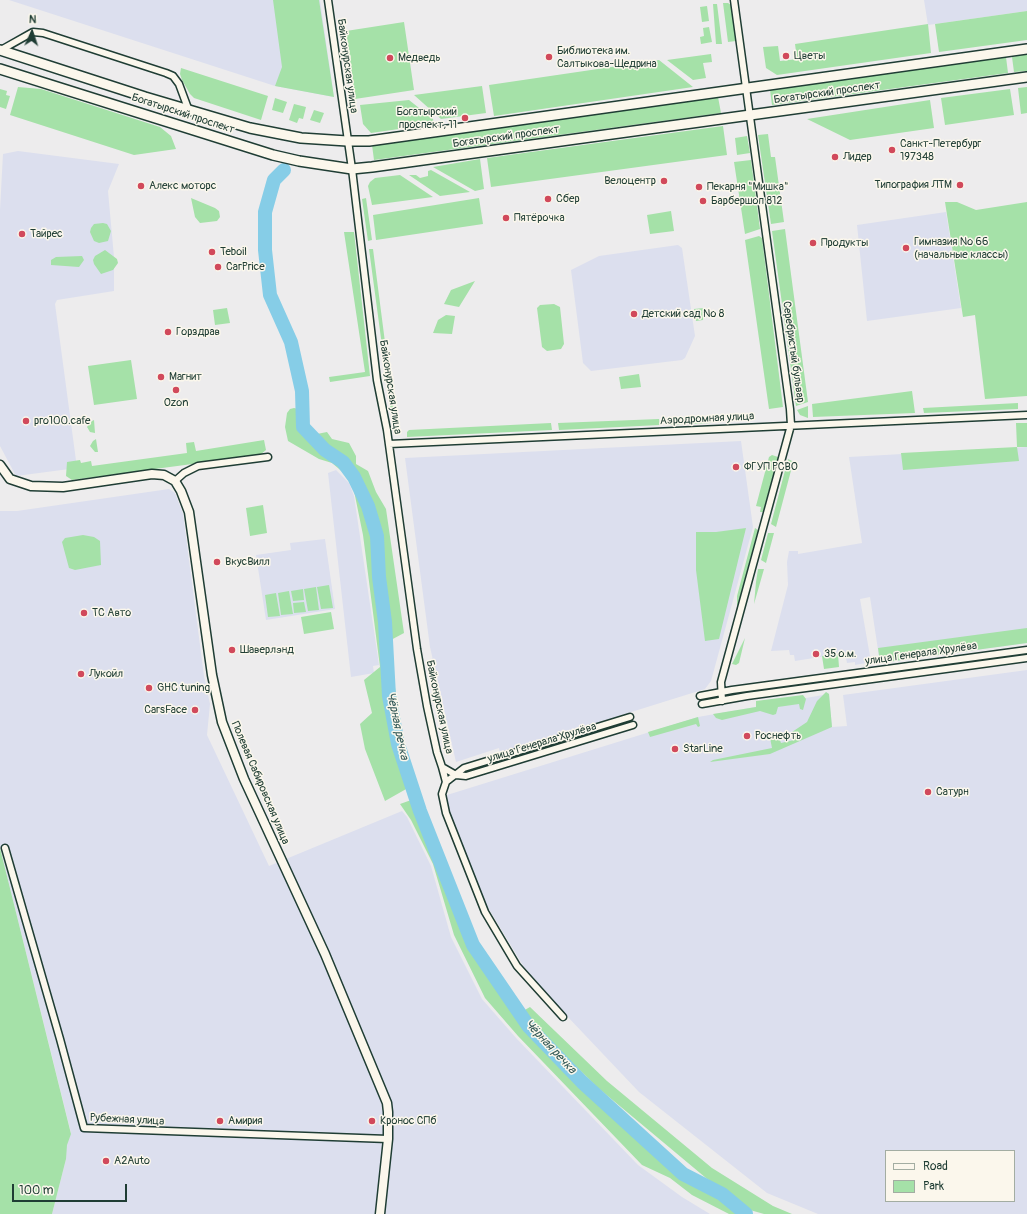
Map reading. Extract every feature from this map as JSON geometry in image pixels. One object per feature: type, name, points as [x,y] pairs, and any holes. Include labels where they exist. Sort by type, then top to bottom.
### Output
[{"type":"main road","name":"Богатырский проспект","points":[[0,50],[189,111],[275,134],[301,138],[347,141],[384,138],[1027,49]]},
{"type":"main road","name":"Богатырский проспект","points":[[0,69],[272,155],[299,161],[352,169],[750,116],[1027,77]]},
{"type":"street","name":"Байконурская улица","points":[[328,0],[352,169],[378,380],[389,444],[424,692],[437,752],[442,767],[453,774]]},
{"type":"street","name":"Серебристый бульвар","points":[[722,700],[722,682],[791,425],[789,401],[734,0]]},
{"type":"street","points":[[0,50],[33,32],[43,33],[158,70],[173,76],[179,84],[189,111]]},
{"type":"street","name":"Аэродромная улица","points":[[389,444],[1027,415]]},
{"type":"street","points":[[0,465],[10,479],[31,486],[63,487],[152,474],[164,475],[175,481],[184,473],[198,466],[268,457]]},
{"type":"street","name":"Полевая Сабировская улица","points":[[175,481],[186,500],[189,512],[212,675],[222,722],[244,779],[325,954],[387,1103],[388,1139],[380,1214]]},
{"type":"street","name":"улица Генерала Хрулёва","points":[[700,696],[1027,650]]},
{"type":"street","name":"улица Генерала Хрулёва","points":[[702,704],[1027,658]]},
{"type":"street","name":"улица Генерала Хрулёва","points":[[453,774],[464,768],[630,717]]},
{"type":"street","name":"улица Генерала Хрулёва","points":[[453,774],[466,776],[633,725]]},
{"type":"street","points":[[442,767],[446,782]]},
{"type":"street","points":[[453,774],[446,782],[442,794],[446,813],[485,912],[517,966],[563,1017]]},
{"type":"street","name":"Рубежная улица","points":[[5,848],[84,1128],[388,1139]]},
{"type":"shaded area","points":[[9,0],[320,0],[334,97],[275,86]]},
{"type":"shaded area","points":[[924,0],[1027,0],[1027,11],[928,25]]},
{"type":"shaded area","points":[[18,151],[119,164],[108,191],[114,257],[114,291],[57,300],[55,304],[77,468],[16,476],[0,446],[0,210],[3,154]]},
{"type":"shaded area","name":"Гимназия № 66 (начальные классы)","points":[[946,212],[961,308],[867,321],[857,225]]},
{"type":"shaded area","name":"Детский сад № 8","points":[[678,245],[682,248],[695,336],[685,358],[682,360],[591,371],[583,363],[571,270],[599,256]]},
{"type":"shaded area","points":[[741,441],[753,527],[711,681],[705,689],[500,753],[499,748],[456,762],[430,647],[405,458]]},
{"type":"shaded area","points":[[1027,447],[1027,643],[880,663],[870,597],[860,599],[871,662],[855,665],[855,662],[847,663],[845,653],[795,661],[794,655],[790,655],[789,650],[771,651],[788,585],[787,562],[789,551],[798,551],[798,554],[862,543],[849,457]]},
{"type":"shaded area","points":[[336,470],[349,483],[354,496],[379,665],[373,666],[374,673],[351,677],[328,473]]},
{"type":"shaded area","points":[[169,489],[175,493],[183,514],[204,676],[210,704],[207,735],[269,866],[402,811],[407,817],[431,866],[451,937],[482,999],[517,1039],[638,1165],[682,1197],[710,1214],[52,1214],[66,1159],[66,1145],[71,1133],[0,848],[0,511],[17,511]]},
{"type":"shaded area","points":[[325,539],[335,609],[266,620],[256,555],[291,550],[290,543]]},
{"type":"shaded area","points":[[1027,670],[1027,1214],[818,1214],[767,1193],[639,1092],[566,1015],[524,967],[481,896],[448,808],[447,795],[698,717],[823,695],[826,692],[829,694],[832,727],[847,726],[843,695]]},
{"type":"green space","points":[[273,0],[319,0],[334,97],[275,86],[282,67]]},
{"type":"green space","points":[[723,3],[728,3],[731,5],[736,41],[728,42]]},
{"type":"green space","points":[[713,4],[717,4],[722,44],[716,44]]},
{"type":"green space","points":[[707,6],[709,21],[702,22],[700,7]]},
{"type":"green space","points":[[1027,11],[1027,40],[939,52],[935,24]]},
{"type":"green space","points":[[404,22],[414,90],[355,99],[346,31]]},
{"type":"green space","points":[[928,24],[931,53],[777,75],[766,68],[763,47],[778,46],[780,61],[797,59],[795,44]]},
{"type":"green space","points":[[709,27],[712,42],[701,44],[700,37],[704,36],[703,28]]},
{"type":"green space","points":[[711,54],[712,62],[703,63],[706,78],[693,80],[667,60]]},
{"type":"green space","points":[[1027,54],[1027,71],[1014,72],[1012,57]]},
{"type":"green space","points":[[1006,57],[1008,73],[772,105],[770,90]]},
{"type":"green space","points":[[659,60],[693,87],[494,116],[489,85]]},
{"type":"green space","points":[[181,68],[268,96],[261,120],[194,98],[182,80],[180,74]]},
{"type":"green space","points":[[482,86],[486,113],[441,119],[414,95]]},
{"type":"green space","points":[[18,87],[41,89],[160,127],[171,136],[176,149],[134,155],[10,115]]},
{"type":"green space","points":[[1027,87],[1027,113],[1021,114],[1018,88]]},
{"type":"green space","points":[[0,89],[7,91],[6,95],[10,96],[6,109],[0,107]]},
{"type":"green space","points":[[1010,89],[1014,115],[945,125],[941,98]]},
{"type":"green space","points":[[718,97],[721,113],[374,160],[372,145]]},
{"type":"green space","points":[[275,98],[287,102],[283,113],[272,110]]},
{"type":"green space","points":[[409,100],[433,119],[434,124],[371,133],[363,124],[360,105]]},
{"type":"green space","points":[[930,100],[934,128],[850,140],[807,119]]},
{"type":"green space","points":[[294,104],[306,107],[303,119],[299,118],[297,123],[289,120]]},
{"type":"green space","points":[[314,110],[324,113],[320,123],[310,120]]},
{"type":"green space","points":[[723,126],[727,155],[491,187],[487,158]]},
{"type":"green space","points":[[768,134],[771,157],[775,157],[784,222],[771,224],[758,135]]},
{"type":"green space","points":[[747,136],[750,153],[737,155],[735,138]]},
{"type":"green space","points":[[480,159],[484,189],[475,191],[433,167]]},
{"type":"green space","points":[[751,160],[760,229],[745,234],[734,162]]},
{"type":"green space","points":[[431,170],[470,192],[440,196],[409,175],[416,175],[420,178],[428,176],[428,171]]},
{"type":"green space","points":[[400,175],[433,197],[372,205],[368,186],[370,182],[375,178]]},
{"type":"green space","points":[[191,198],[219,211],[220,217],[217,221],[200,223],[195,217]]},
{"type":"green space","points":[[366,198],[372,240],[368,241],[362,199]]},
{"type":"green space","points":[[479,198],[483,224],[376,240],[373,215]]},
{"type":"green space","points":[[945,202],[957,202],[976,210],[1027,202],[1027,396],[985,399],[975,315],[963,317]]},
{"type":"green space","points":[[671,211],[674,231],[650,234],[647,215]]},
{"type":"green space","points":[[94,224],[107,224],[111,231],[108,241],[99,243],[94,241],[90,232]]},
{"type":"green space","points":[[785,229],[808,402],[796,406],[772,231]]},
{"type":"green space","points":[[344,232],[354,232],[370,376],[330,382],[329,377],[365,372]]},
{"type":"green space","points":[[759,236],[762,238],[783,407],[769,409],[745,240]]},
{"type":"green space","points":[[369,249],[373,249],[395,420],[392,420]]},
{"type":"green space","points":[[105,250],[117,259],[118,263],[113,270],[101,274],[93,260],[95,256]]},
{"type":"green space","points":[[82,256],[84,260],[79,267],[51,265],[51,260],[56,257]]},
{"type":"green space","points":[[475,281],[459,307],[444,304],[451,290]]},
{"type":"green space","points":[[554,304],[560,307],[564,344],[561,349],[547,351],[542,347],[537,308],[540,305]]},
{"type":"green space","points":[[227,308],[230,323],[215,325],[213,310]]},
{"type":"green space","points":[[704,308],[703,320],[696,321],[694,309]]},
{"type":"green space","points":[[446,315],[455,316],[452,334],[433,333],[438,320]]},
{"type":"green space","points":[[131,360],[137,399],[94,405],[88,366]]},
{"type":"green space","points":[[639,374],[641,387],[621,389],[619,377]]},
{"type":"green space","points":[[912,391],[915,413],[813,417],[812,404]]},
{"type":"green space","points":[[1018,403],[1018,409],[924,413],[923,408]]},
{"type":"green space","points":[[808,406],[808,418],[800,415],[797,410]]},
{"type":"green space","points":[[294,408],[303,410],[306,414],[306,427],[317,434],[327,432],[332,439],[349,443],[356,456],[356,464],[368,471],[376,492],[386,509],[404,633],[389,641],[404,743],[415,784],[385,801],[365,749],[360,724],[372,713],[364,680],[380,667],[363,535],[353,486],[345,474],[332,463],[319,459],[288,441],[285,427],[287,413],[290,409]]},
{"type":"green space","points":[[711,417],[711,423],[666,425],[665,419]]},
{"type":"green space","points":[[659,419],[660,425],[559,430],[558,423]]},
{"type":"green space","points":[[94,420],[95,433],[90,432],[87,427],[90,422]]},
{"type":"green space","points":[[551,423],[552,430],[407,437],[407,432],[409,430]]},
{"type":"green space","points":[[1016,423],[1027,423],[1027,447],[1017,447]]},
{"type":"green space","points":[[96,439],[98,452],[95,452],[90,446]]},
{"type":"green space","points":[[264,440],[266,450],[260,455],[72,480],[66,476],[67,462],[80,460],[81,463],[91,461],[92,466],[187,453],[186,443],[194,442],[196,451]]},
{"type":"green space","points":[[1017,447],[1019,461],[903,470],[901,453]]},
{"type":"green space","points":[[772,455],[778,457],[763,512],[760,512],[761,507],[756,506],[769,457]]},
{"type":"green space","points":[[788,459],[793,463],[776,527],[771,524]]},
{"type":"green space","points":[[263,505],[267,533],[250,536],[246,508]]},
{"type":"green space","points":[[746,528],[719,639],[705,641],[696,570],[696,532],[716,532]]},
{"type":"green space","points":[[755,528],[758,530],[737,608],[737,596]]},
{"type":"green space","points":[[768,533],[774,533],[766,563],[761,560]]},
{"type":"green space","points":[[83,535],[94,537],[100,541],[101,565],[75,570],[69,568],[62,542],[65,538]]},
{"type":"green space","points":[[758,569],[764,569],[754,604],[756,582]]},
{"type":"green space","points":[[329,585],[333,608],[321,609],[317,587]]},
{"type":"green space","points":[[316,587],[319,610],[308,611],[304,589]]},
{"type":"green space","points":[[303,589],[304,600],[293,601],[291,591]]},
{"type":"green space","points":[[289,591],[293,614],[281,615],[278,593]]},
{"type":"green space","points":[[276,593],[280,616],[268,617],[265,595]]},
{"type":"green space","points":[[304,602],[306,612],[294,613],[293,603]]},
{"type":"green space","points":[[331,612],[334,629],[304,634],[301,617]]},
{"type":"green space","points":[[1027,628],[1027,643],[880,663],[878,648]]},
{"type":"green space","points":[[745,638],[739,663],[736,665],[732,664]]},
{"type":"green space","points":[[838,654],[839,667],[824,669],[822,656]]},
{"type":"green space","points":[[826,692],[829,694],[832,727],[770,754],[710,762],[713,760],[772,748],[770,738],[778,735],[781,743],[794,740],[792,732],[807,722],[817,701]]},
{"type":"green space","points":[[803,695],[806,699],[803,710],[800,709],[799,704],[778,707],[776,714],[773,715],[760,711],[722,720],[716,718],[713,714],[756,707],[756,701]]},
{"type":"green space","points":[[698,717],[700,726],[698,727],[696,724],[650,737],[648,732]]},
{"type":"green space","points":[[414,799],[471,945],[526,1026],[586,1088],[681,1175],[720,1195],[742,1214],[729,1214],[692,1195],[670,1178],[642,1165],[518,1036],[485,998],[454,935],[433,864],[411,820],[400,804]]},
{"type":"green space","points":[[0,848],[71,1134],[67,1145],[66,1159],[52,1214],[0,1214]]},
{"type":"green space","points":[[530,1007],[607,1081],[712,1168],[773,1206],[792,1214],[764,1214],[750,1210],[706,1178],[597,1087],[541,1032],[523,1011]]},
{"type":"waterway","name":"Чёрная речка","points":[[284,170],[274,180],[265,212],[265,250],[270,295],[291,342],[302,391],[303,427],[325,450],[343,462],[354,477],[368,506],[377,536],[379,577],[385,622],[389,696],[398,744],[420,811],[473,945],[529,1027],[582,1082],[683,1174],[722,1194],[746,1214]]},
{"type":"place","name":"Цветы","points":[[786,56]]},
{"type":"place","name":"Библиотека им. Салтыкова-Щедрина","points":[[549,57]]},
{"type":"place","name":"Медведь","points":[[390,58]]},
{"type":"place","name":"Богатырский проспект, 11","points":[[465,118]]},
{"type":"place","name":"Санкт-Петербург 197348","points":[[892,150]]},
{"type":"place","name":"Лидер","points":[[835,157]]},
{"type":"place","name":"Велоцентр","points":[[664,181]]},
{"type":"place","name":"Типография ЛТМ","points":[[960,185]]},
{"type":"place","name":"Алекс моторс","points":[[141,186]]},
{"type":"place","name":"Пекарня \"Мишка\"","points":[[699,187]]},
{"type":"place","name":"Сбер","points":[[548,199]]},
{"type":"place","name":"Барбершоп 812","points":[[703,201]]},
{"type":"place","name":"Пятёрочка","points":[[506,218]]},
{"type":"place","name":"Тайрес","points":[[22,234]]},
{"type":"place","name":"Продукты","points":[[813,243]]},
{"type":"place","name":"Гимназия № 66 (начальные классы)","points":[[906,248]]},
{"type":"place","name":"Teboil","points":[[212,252]]},
{"type":"place","name":"CarPrice","points":[[218,267]]},
{"type":"place","name":"Детский сад № 8","points":[[634,314]]},
{"type":"place","name":"Горздрав","points":[[168,332]]},
{"type":"place","name":"Магнит","points":[[161,377]]},
{"type":"place","name":"Ozon","points":[[176,390]]},
{"type":"place","name":"pro100.cafe","points":[[26,421]]},
{"type":"place","name":"ФГУП РСВО","points":[[736,467]]},
{"type":"place","name":"ВкусВилл","points":[[217,562]]},
{"type":"place","name":"ТС Авто","points":[[84,613]]},
{"type":"place","name":"Шаверлэнд","points":[[232,650]]},
{"type":"place","name":"35 о.м.","points":[[816,654]]},
{"type":"place","name":"Лукойл","points":[[81,674]]},
{"type":"place","name":"GHC tuning","points":[[149,688]]},
{"type":"place","name":"CarsFace","points":[[195,710]]},
{"type":"place","name":"Роснефть","points":[[747,736]]},
{"type":"place","name":"StarLine","points":[[675,749]]},
{"type":"place","name":"Сатурн","points":[[928,792]]},
{"type":"place","name":"Амирия","points":[[220,1121]]},
{"type":"place","name":"Кронос СПб","points":[[372,1121]]},
{"type":"place","name":"A2Auto","points":[[106,1161]]}]
